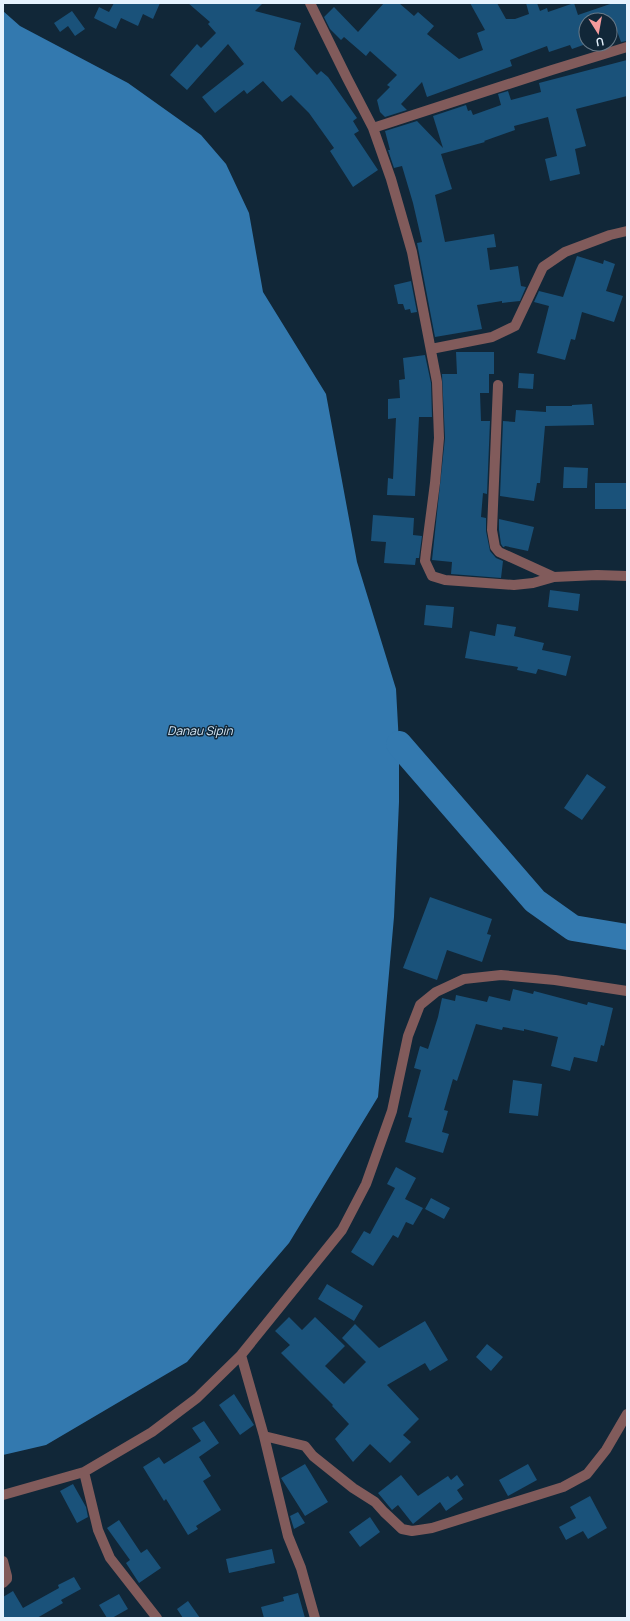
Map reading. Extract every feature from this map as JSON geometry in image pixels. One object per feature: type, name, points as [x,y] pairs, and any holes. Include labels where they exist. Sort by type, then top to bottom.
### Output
[{"type":"street","points":[[310,3],[346,78],[373,128],[391,179],[412,252],[437,382],[438,438],[435,483],[425,561],[427,567],[432,576],[445,580],[514,586],[533,583],[554,577],[596,575],[627,576]]},
{"type":"street","points":[[373,128],[627,47]]},
{"type":"street","points":[[431,349],[492,336],[515,326],[543,268],[565,252],[610,235],[627,231]]},
{"type":"street","points":[[498,385],[492,530],[493,539],[500,552],[554,577]]},
{"type":"street","points":[[3,1495],[84,1472],[152,1432],[197,1398],[241,1355],[342,1230],[366,1184],[392,1111],[408,1036],[420,1005],[436,992],[464,979],[501,975],[555,980],[627,991]]},
{"type":"street","points":[[241,1355],[264,1436],[288,1536],[301,1568],[314,1618]]},
{"type":"street","points":[[264,1436],[305,1446],[313,1456],[353,1488],[375,1502],[402,1529],[412,1531],[432,1528],[563,1487],[587,1474],[606,1450],[627,1414]]},
{"type":"street","points":[[84,1472],[98,1530],[110,1558],[157,1618]]},
{"type":"street","points":[[3,1561],[8,1576],[3,1583]]},
{"type":"water","name":"Danau Sipin","points":[[3,11],[20,26],[128,83],[201,135],[226,164],[249,213],[263,292],[326,394],[357,562],[396,689],[399,744],[399,802],[394,917],[378,1097],[289,1243],[187,1362],[46,1445],[3,1455]]},
{"type":"building","points":[[114,3],[160,3],[153,19],[143,14],[138,26],[121,18],[116,29],[94,18],[99,7],[109,12]]},
{"type":"building","points":[[188,3],[263,3],[255,11],[301,23],[294,49],[317,75],[321,71],[328,77],[357,118],[353,121],[359,131],[354,134],[378,170],[353,187],[330,151],[334,148],[309,113],[291,95],[282,102],[263,81],[247,94],[244,90],[215,113],[202,97],[244,64],[228,44],[187,90],[170,75],[197,44],[201,48],[216,33],[208,24],[210,22]]},
{"type":"building","points":[[384,3],[399,3],[414,16],[418,12],[434,26],[427,34],[459,59],[483,50],[477,33],[485,30],[470,3],[497,3],[506,19],[515,19],[529,14],[526,3],[537,3],[540,11],[547,8],[548,12],[574,3],[578,15],[578,47],[572,49],[570,45],[549,52],[547,46],[510,60],[512,66],[427,97],[422,82],[401,104],[407,110],[385,117],[380,112],[377,100],[390,87],[387,85],[397,75],[370,51],[366,56],[344,37],[341,40],[330,29],[324,17],[334,7],[358,32]]},
{"type":"building","points":[[613,3],[627,3],[627,41],[621,42],[618,34],[618,12],[587,12]]},
{"type":"building","points":[[72,11],[85,29],[75,36],[68,26],[60,32],[54,23]]},
{"type":"building","points":[[627,60],[627,96],[576,109],[586,146],[575,149],[580,174],[550,181],[545,159],[557,156],[548,117],[514,126],[515,130],[484,141],[485,142],[441,154],[452,189],[435,195],[445,242],[494,234],[496,247],[487,248],[490,270],[518,266],[521,286],[526,287],[520,301],[502,303],[502,301],[477,305],[482,329],[435,337],[417,243],[422,242],[413,203],[402,166],[394,168],[388,150],[390,150],[385,131],[417,121],[443,148],[433,116],[466,105],[468,111],[471,110],[473,115],[501,105],[498,94],[508,91],[511,100],[541,92],[539,83]]},
{"type":"building","points":[[577,256],[603,264],[604,260],[615,264],[606,291],[623,296],[614,322],[582,312],[575,340],[571,339],[565,360],[537,353],[549,306],[534,302],[539,291],[563,297]]},
{"type":"building","points":[[411,281],[417,312],[411,313],[410,309],[405,310],[403,304],[398,304],[394,285]]},
{"type":"building","points":[[456,352],[494,352],[494,374],[489,374],[489,393],[480,393],[481,421],[490,421],[487,494],[483,493],[481,517],[486,518],[486,531],[490,551],[496,558],[503,561],[501,578],[451,574],[452,562],[432,560],[445,438],[442,374],[457,374]]},
{"type":"building","points":[[425,355],[431,383],[432,417],[419,417],[415,496],[387,495],[388,478],[393,479],[396,418],[388,419],[388,399],[400,398],[399,380],[405,379],[403,358]]},
{"type":"building","points":[[519,373],[534,374],[533,389],[518,388]]},
{"type":"building","points":[[592,404],[594,425],[545,426],[540,483],[537,483],[534,501],[500,496],[503,421],[515,422],[516,410],[546,412],[546,406]]},
{"type":"building","points":[[564,467],[588,468],[587,488],[563,488]]},
{"type":"building","points":[[595,483],[627,483],[627,509],[595,509]]},
{"type":"building","points":[[373,515],[414,518],[413,535],[422,536],[419,558],[416,558],[415,565],[384,563],[386,542],[371,541]]},
{"type":"building","points":[[499,519],[534,527],[528,551],[505,546],[503,547],[501,544],[499,530]]},
{"type":"building","points":[[550,590],[580,594],[578,611],[548,607]]},
{"type":"building","points":[[426,605],[454,607],[452,628],[424,625]]},
{"type":"building","points":[[497,624],[516,627],[514,636],[544,643],[542,650],[571,656],[566,676],[538,669],[536,674],[517,670],[518,667],[465,658],[470,631],[495,636]]},
{"type":"building","points":[[587,774],[606,787],[582,820],[564,808]]},
{"type":"building","points":[[430,897],[492,919],[487,934],[491,935],[482,962],[447,950],[437,980],[403,968]]},
{"type":"building","points":[[513,989],[533,994],[534,991],[587,1005],[588,1002],[613,1008],[604,1046],[601,1045],[597,1062],[574,1057],[570,1071],[551,1066],[558,1037],[524,1029],[524,1031],[503,1027],[502,1030],[476,1024],[457,1081],[453,1079],[444,1110],[448,1111],[442,1132],[449,1134],[443,1153],[405,1142],[412,1118],[408,1117],[421,1070],[414,1068],[420,1046],[428,1049],[442,998],[455,1001],[456,995],[487,1002],[489,996],[510,1001]]},
{"type":"building","points":[[513,1080],[542,1084],[538,1116],[509,1113]]},
{"type":"building","points":[[396,1167],[416,1178],[405,1199],[423,1208],[413,1225],[406,1222],[398,1238],[393,1235],[373,1266],[351,1252],[364,1231],[370,1234],[395,1188],[387,1184]]},
{"type":"building","points":[[431,1198],[450,1208],[444,1219],[425,1209]]},
{"type":"building","points":[[327,1284],[363,1306],[354,1321],[318,1299]]},
{"type":"building","points":[[289,1317],[302,1330],[315,1317],[345,1346],[325,1366],[344,1384],[366,1362],[342,1338],[355,1324],[379,1348],[425,1321],[448,1360],[430,1371],[425,1363],[387,1385],[419,1419],[403,1435],[411,1442],[390,1463],[370,1444],[353,1462],[335,1439],[349,1424],[332,1406],[333,1405],[281,1353],[290,1345],[275,1331]]},
{"type":"building","points":[[487,1344],[503,1357],[491,1371],[476,1357]]},
{"type":"building","points":[[234,1394],[254,1425],[240,1435],[219,1405]]},
{"type":"building","points":[[204,1421],[219,1443],[199,1457],[211,1476],[203,1481],[221,1510],[196,1526],[198,1529],[188,1535],[166,1499],[164,1501],[143,1467],[159,1457],[164,1464],[201,1441],[192,1428]]},
{"type":"building","points":[[305,1464],[328,1502],[305,1516],[281,1478]]},
{"type":"building","points":[[528,1464],[537,1480],[508,1496],[499,1480]]},
{"type":"building","points":[[401,1475],[418,1496],[448,1476],[451,1480],[457,1475],[464,1485],[457,1490],[463,1499],[446,1511],[440,1502],[413,1524],[398,1505],[392,1510],[378,1493]]},
{"type":"building","points":[[73,1484],[86,1507],[88,1517],[77,1523],[60,1491]]},
{"type":"building","points":[[590,1496],[607,1528],[588,1539],[583,1531],[566,1540],[559,1527],[576,1518],[570,1507]]},
{"type":"building","points":[[298,1512],[305,1523],[294,1529],[290,1516]]},
{"type":"building","points":[[370,1517],[380,1532],[360,1547],[349,1532]]},
{"type":"building","points":[[119,1520],[141,1553],[147,1549],[161,1568],[139,1583],[126,1563],[130,1560],[107,1528]]},
{"type":"building","points":[[272,1549],[275,1563],[229,1573],[226,1559]]},
{"type":"building","points":[[74,1577],[81,1589],[61,1600],[63,1603],[37,1618],[3,1618],[3,1597],[13,1591],[23,1608],[59,1588],[58,1585]]},
{"type":"building","points":[[298,1593],[305,1618],[264,1618],[261,1607],[284,1601],[283,1597]]},
{"type":"building","points":[[119,1594],[128,1609],[112,1618],[107,1618],[99,1605]]},
{"type":"building","points":[[188,1601],[200,1618],[183,1618],[177,1609]]},
{"type":"waterway","points":[[399,744],[535,901],[573,928],[627,937]]}]
